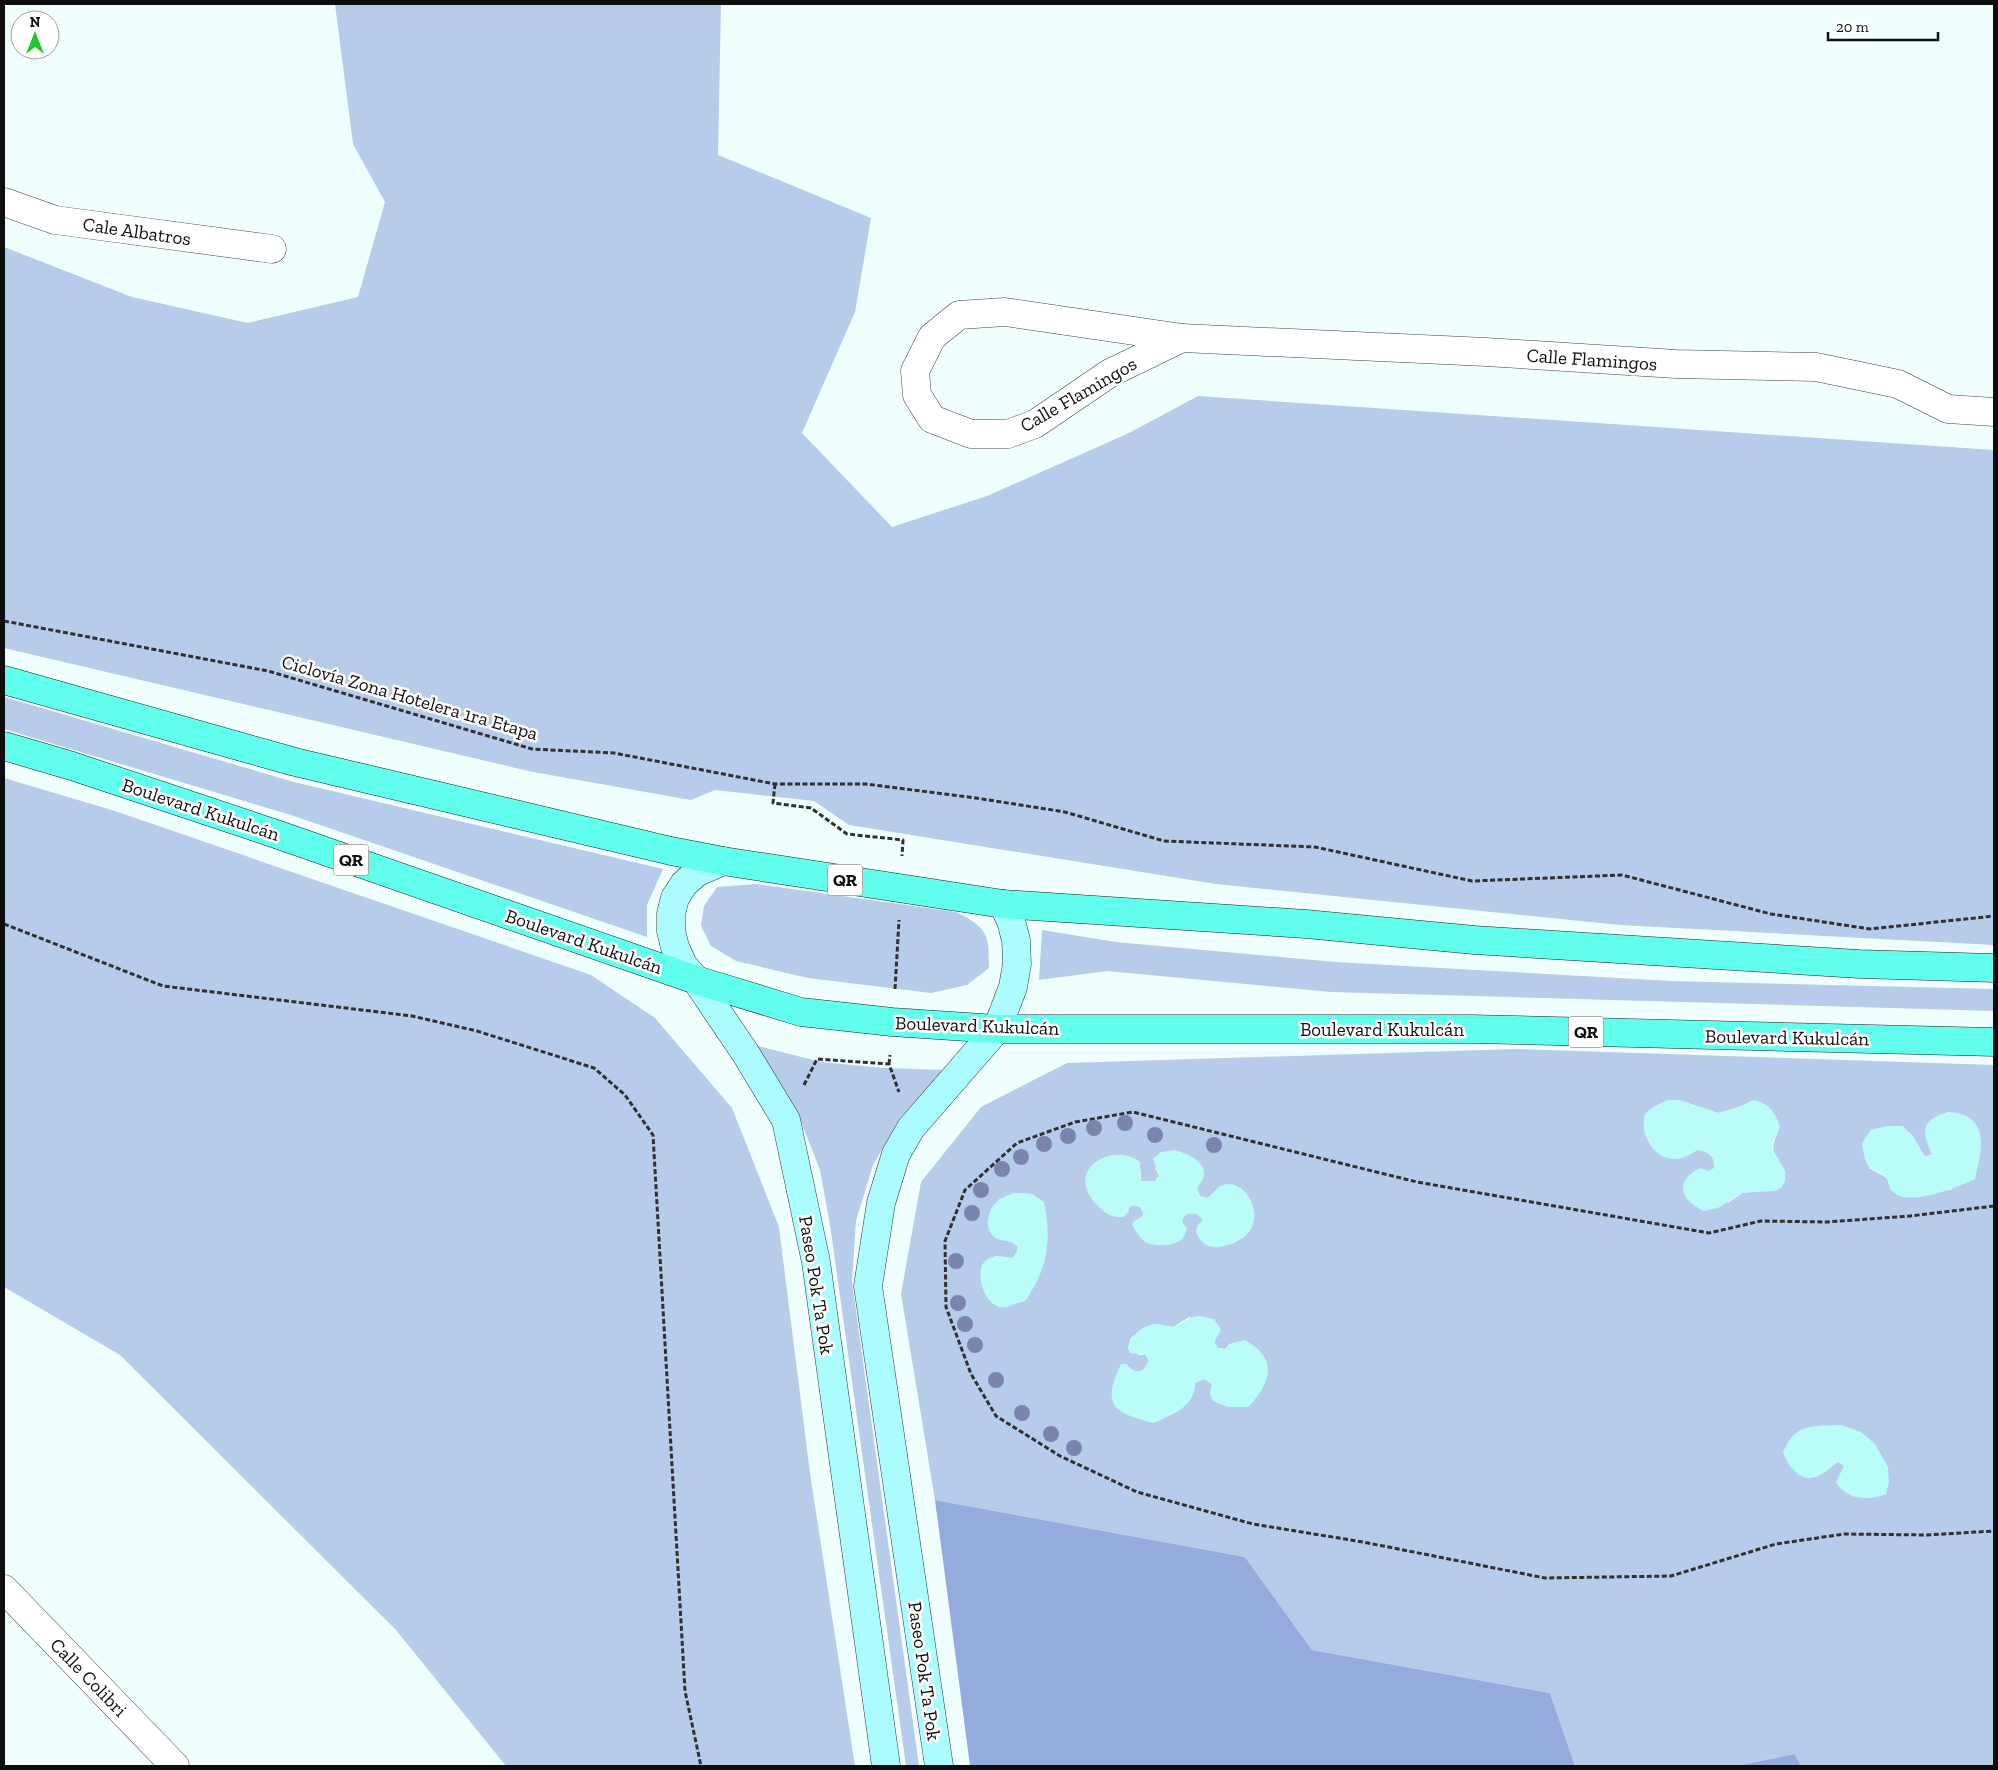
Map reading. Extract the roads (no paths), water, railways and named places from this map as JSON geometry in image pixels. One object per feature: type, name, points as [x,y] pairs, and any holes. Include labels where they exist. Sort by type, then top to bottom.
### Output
[{"type":"main road","name":"QR","points":[[4,680],[295,762],[671,852],[1003,904],[1306,924],[1474,940],[1859,964],[1994,968]]},
{"type":"main road","name":"Boulevard Kukulcán","points":[[4,746],[72,766],[264,830],[696,980],[801,1012],[892,1022],[997,1029],[1471,1029],[1994,1042]]},
{"type":"street","name":"Cale Albatros","points":[[4,202],[55,220],[272,249]]},
{"type":"street","name":"Calle Flamingos","points":[[1182,338],[1110,373],[1035,424],[1008,434],[971,434],[932,419],[918,395],[915,371],[932,337],[959,315],[1006,312],[1182,338],[1486,352],[1676,364],[1816,367],[1898,384],[1948,409],[1994,412]]},
{"type":"street","name":"Paseo Pok Ta Pok","points":[[723,861],[696,873],[684,884],[675,898],[671,931],[675,947],[683,965],[696,980],[746,1054],[786,1120],[816,1262],[886,1766]]},
{"type":"street","name":"Paseo Pok Ta Pok","points":[[939,1766],[868,1286],[881,1203],[896,1154],[911,1128],[997,1029],[1014,987],[1018,964],[1016,940],[1003,904]]},
{"type":"street","name":"Calle Colibri","points":[[4,1589],[175,1766]]}]
